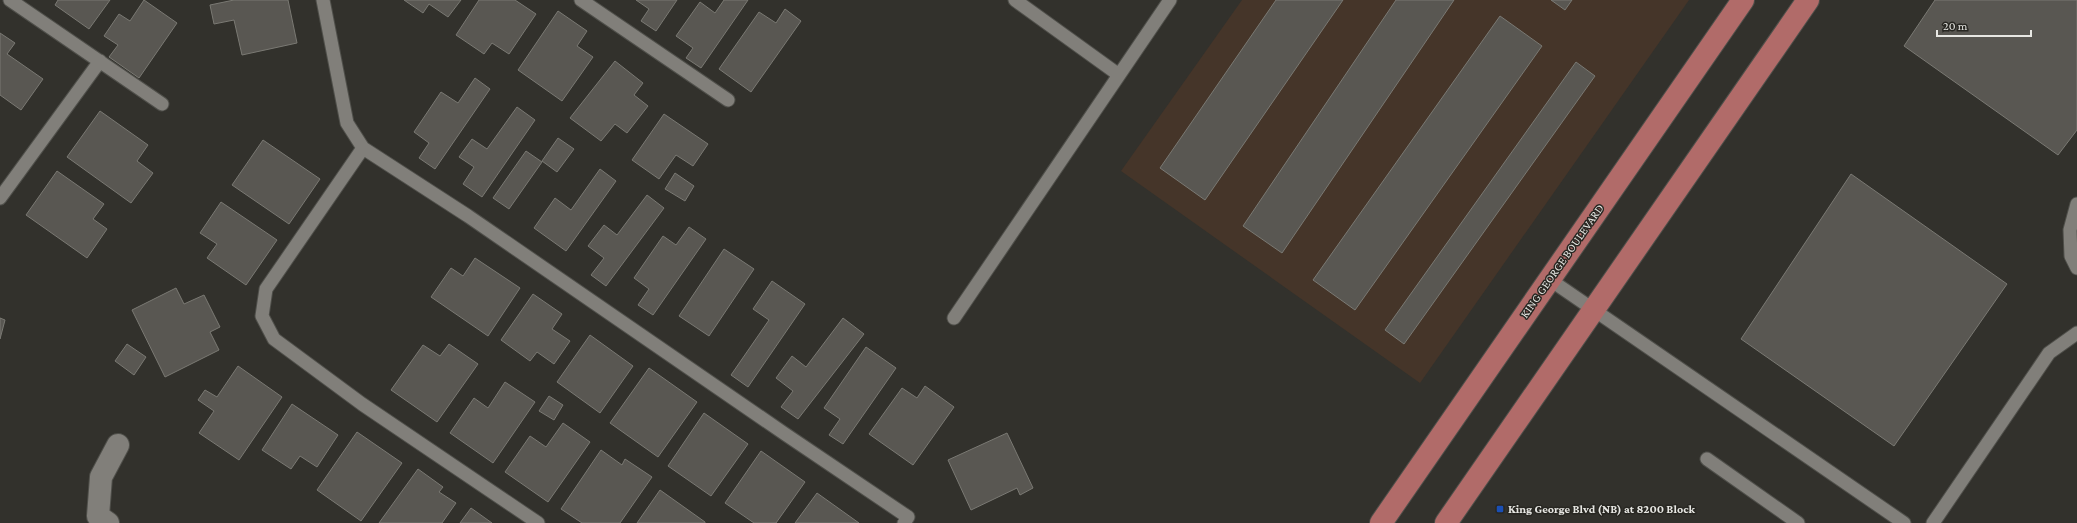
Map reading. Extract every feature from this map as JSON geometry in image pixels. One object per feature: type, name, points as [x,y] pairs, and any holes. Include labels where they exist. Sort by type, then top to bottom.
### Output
[{"type":"main road","name":"KING GEORGE BOULEVARD","points":[[1380,523],[1743,0]]},
{"type":"main road","points":[[1446,523],[1808,0]]},
{"type":"street","points":[[96,521],[101,477],[118,445]]},
{"type":"lane","points":[[10,0],[162,104]]},
{"type":"lane","points":[[323,0],[347,123],[364,148],[468,216],[778,430],[908,517],[904,523]]},
{"type":"lane","points":[[581,0],[728,100]]},
{"type":"lane","points":[[1015,0],[1119,75]]},
{"type":"lane","points":[[954,318],[1170,0]]},
{"type":"lane","points":[[0,198],[100,61]]},
{"type":"lane","points":[[364,148],[266,289],[262,316],[274,339],[362,404],[538,523]]},
{"type":"lane","points":[[2077,204],[2070,230],[2070,256],[2077,268]]},
{"type":"lane","points":[[1549,279],[1904,523]]},
{"type":"lane","points":[[1933,523],[2049,354],[2077,333]]},
{"type":"lane","points":[[1707,459],[1798,523]]},
{"type":"shaded area","points":[[1242,0],[1689,0],[1420,383],[1121,171]]},
{"type":"building","points":[[58,0],[110,0],[89,29],[55,5]]},
{"type":"building","points":[[144,0],[177,23],[139,78],[109,57],[118,45],[104,36],[119,14],[130,21]]},
{"type":"building","points":[[234,0],[288,0],[297,43],[242,55],[234,20],[214,24],[210,5]]},
{"type":"building","points":[[404,0],[461,0],[448,17],[429,4],[423,13]]},
{"type":"building","points":[[479,0],[515,0],[536,14],[509,54],[492,43],[484,54],[456,35]]},
{"type":"building","points":[[636,0],[677,0],[656,31],[641,21],[649,9]]},
{"type":"building","points":[[724,0],[748,0],[701,68],[686,58],[693,48],[676,36],[700,2],[715,13]]},
{"type":"building","points":[[1276,0],[1343,0],[1205,200],[1160,168]]},
{"type":"building","points":[[1396,0],[1454,0],[1282,253],[1243,226]]},
{"type":"building","points":[[1551,0],[1572,0],[1565,10]]},
{"type":"building","points":[[1935,0],[2077,0],[2077,130],[2058,155],[1904,46]]},
{"type":"building","points":[[785,9],[801,21],[751,92],[719,69],[759,12],[776,23]]},
{"type":"building","points":[[558,11],[587,31],[577,46],[593,57],[562,101],[518,70]]},
{"type":"building","points":[[1500,16],[1542,46],[1355,310],[1313,280]]},
{"type":"building","points":[[0,33],[15,43],[7,54],[43,79],[21,110],[0,95]]},
{"type":"building","points":[[615,61],[643,83],[634,95],[648,106],[627,133],[615,124],[601,141],[570,118]]},
{"type":"building","points":[[1576,62],[1595,76],[1404,344],[1385,330]]},
{"type":"building","points":[[475,78],[490,89],[435,169],[419,158],[429,143],[414,132],[441,92],[458,103]]},
{"type":"building","points":[[517,107],[535,120],[482,197],[463,184],[474,167],[459,157],[472,139],[487,149]]},
{"type":"building","points":[[100,111],[148,145],[137,161],[153,173],[131,203],[67,157]]},
{"type":"building","points":[[664,114],[708,144],[693,166],[676,155],[659,179],[632,160]]},
{"type":"building","points":[[558,138],[574,149],[557,172],[542,161]]},
{"type":"building","points":[[263,140],[320,179],[289,224],[232,185]]},
{"type":"building","points":[[526,151],[542,162],[509,209],[493,198]]},
{"type":"building","points":[[600,169],[616,181],[566,251],[534,228],[555,198],[571,210]]},
{"type":"building","points":[[57,171],[104,204],[93,219],[107,229],[87,258],[26,215]]},
{"type":"building","points":[[675,173],[694,186],[685,201],[665,189]]},
{"type":"building","points":[[1851,174],[2007,284],[1894,446],[1741,339]]},
{"type":"building","points":[[647,195],[664,208],[606,286],[591,275],[604,258],[588,246],[604,225],[617,235]]},
{"type":"building","points":[[221,202],[277,240],[246,285],[207,258],[217,244],[200,233]]},
{"type":"building","points":[[689,227],[706,239],[653,315],[638,305],[649,289],[634,278],[663,236],[676,245]]},
{"type":"building","points":[[724,249],[754,269],[709,336],[679,316]]},
{"type":"building","points":[[475,258],[520,288],[488,336],[431,297],[451,268],[463,276]]},
{"type":"building","points":[[772,281],[805,304],[748,387],[731,375],[769,320],[753,309]]},
{"type":"building","points":[[176,288],[184,304],[204,295],[220,327],[210,332],[219,350],[165,377],[132,310]]},
{"type":"building","points":[[533,294],[562,314],[552,329],[570,341],[554,364],[537,352],[530,361],[501,340]]},
{"type":"building","points":[[0,318],[5,320],[0,339]]},
{"type":"building","points":[[843,318],[864,334],[798,419],[781,407],[793,391],[776,378],[792,356],[806,367]]},
{"type":"building","points":[[590,335],[633,366],[600,413],[557,382]]},
{"type":"building","points":[[127,344],[146,357],[134,375],[115,361]]},
{"type":"building","points":[[449,344],[478,364],[437,422],[391,390],[423,345],[440,356]]},
{"type":"building","points":[[866,347],[896,368],[843,444],[829,435],[840,419],[824,408]]},
{"type":"building","points":[[238,366],[282,397],[239,460],[199,433],[214,411],[198,400],[205,390],[217,397]]},
{"type":"building","points":[[649,368],[697,402],[658,457],[610,423]]},
{"type":"building","points":[[505,382],[535,402],[493,463],[450,433],[474,398],[488,408]]},
{"type":"building","points":[[925,386],[954,407],[913,465],[869,434],[902,388],[917,398]]},
{"type":"building","points":[[549,396],[563,405],[554,420],[539,411]]},
{"type":"building","points":[[292,404],[338,435],[317,467],[300,456],[291,469],[262,450]]},
{"type":"building","points":[[704,413],[748,444],[711,496],[668,466]]},
{"type":"building","points":[[563,423],[590,442],[548,502],[505,472],[530,436],[546,447]]},
{"type":"building","points":[[357,432],[402,463],[361,521],[317,490]]},
{"type":"building","points":[[1007,433],[1033,488],[1020,495],[1017,488],[971,510],[948,460]]},
{"type":"building","points":[[601,450],[622,465],[625,459],[652,477],[620,523],[582,523],[561,509]]},
{"type":"building","points":[[761,451],[805,482],[776,523],[754,523],[725,503]]},
{"type":"building","points":[[418,469],[443,487],[439,492],[456,503],[442,523],[379,523]]},
{"type":"building","points":[[660,490],[705,522],[705,523],[637,523]]},
{"type":"building","points":[[817,493],[859,523],[795,523]]},
{"type":"building","points":[[471,508],[492,523],[460,523]]},
{"type":"place","name":"King George Blvd (NB) at 8200 Block","points":[[1500,509]]}]
